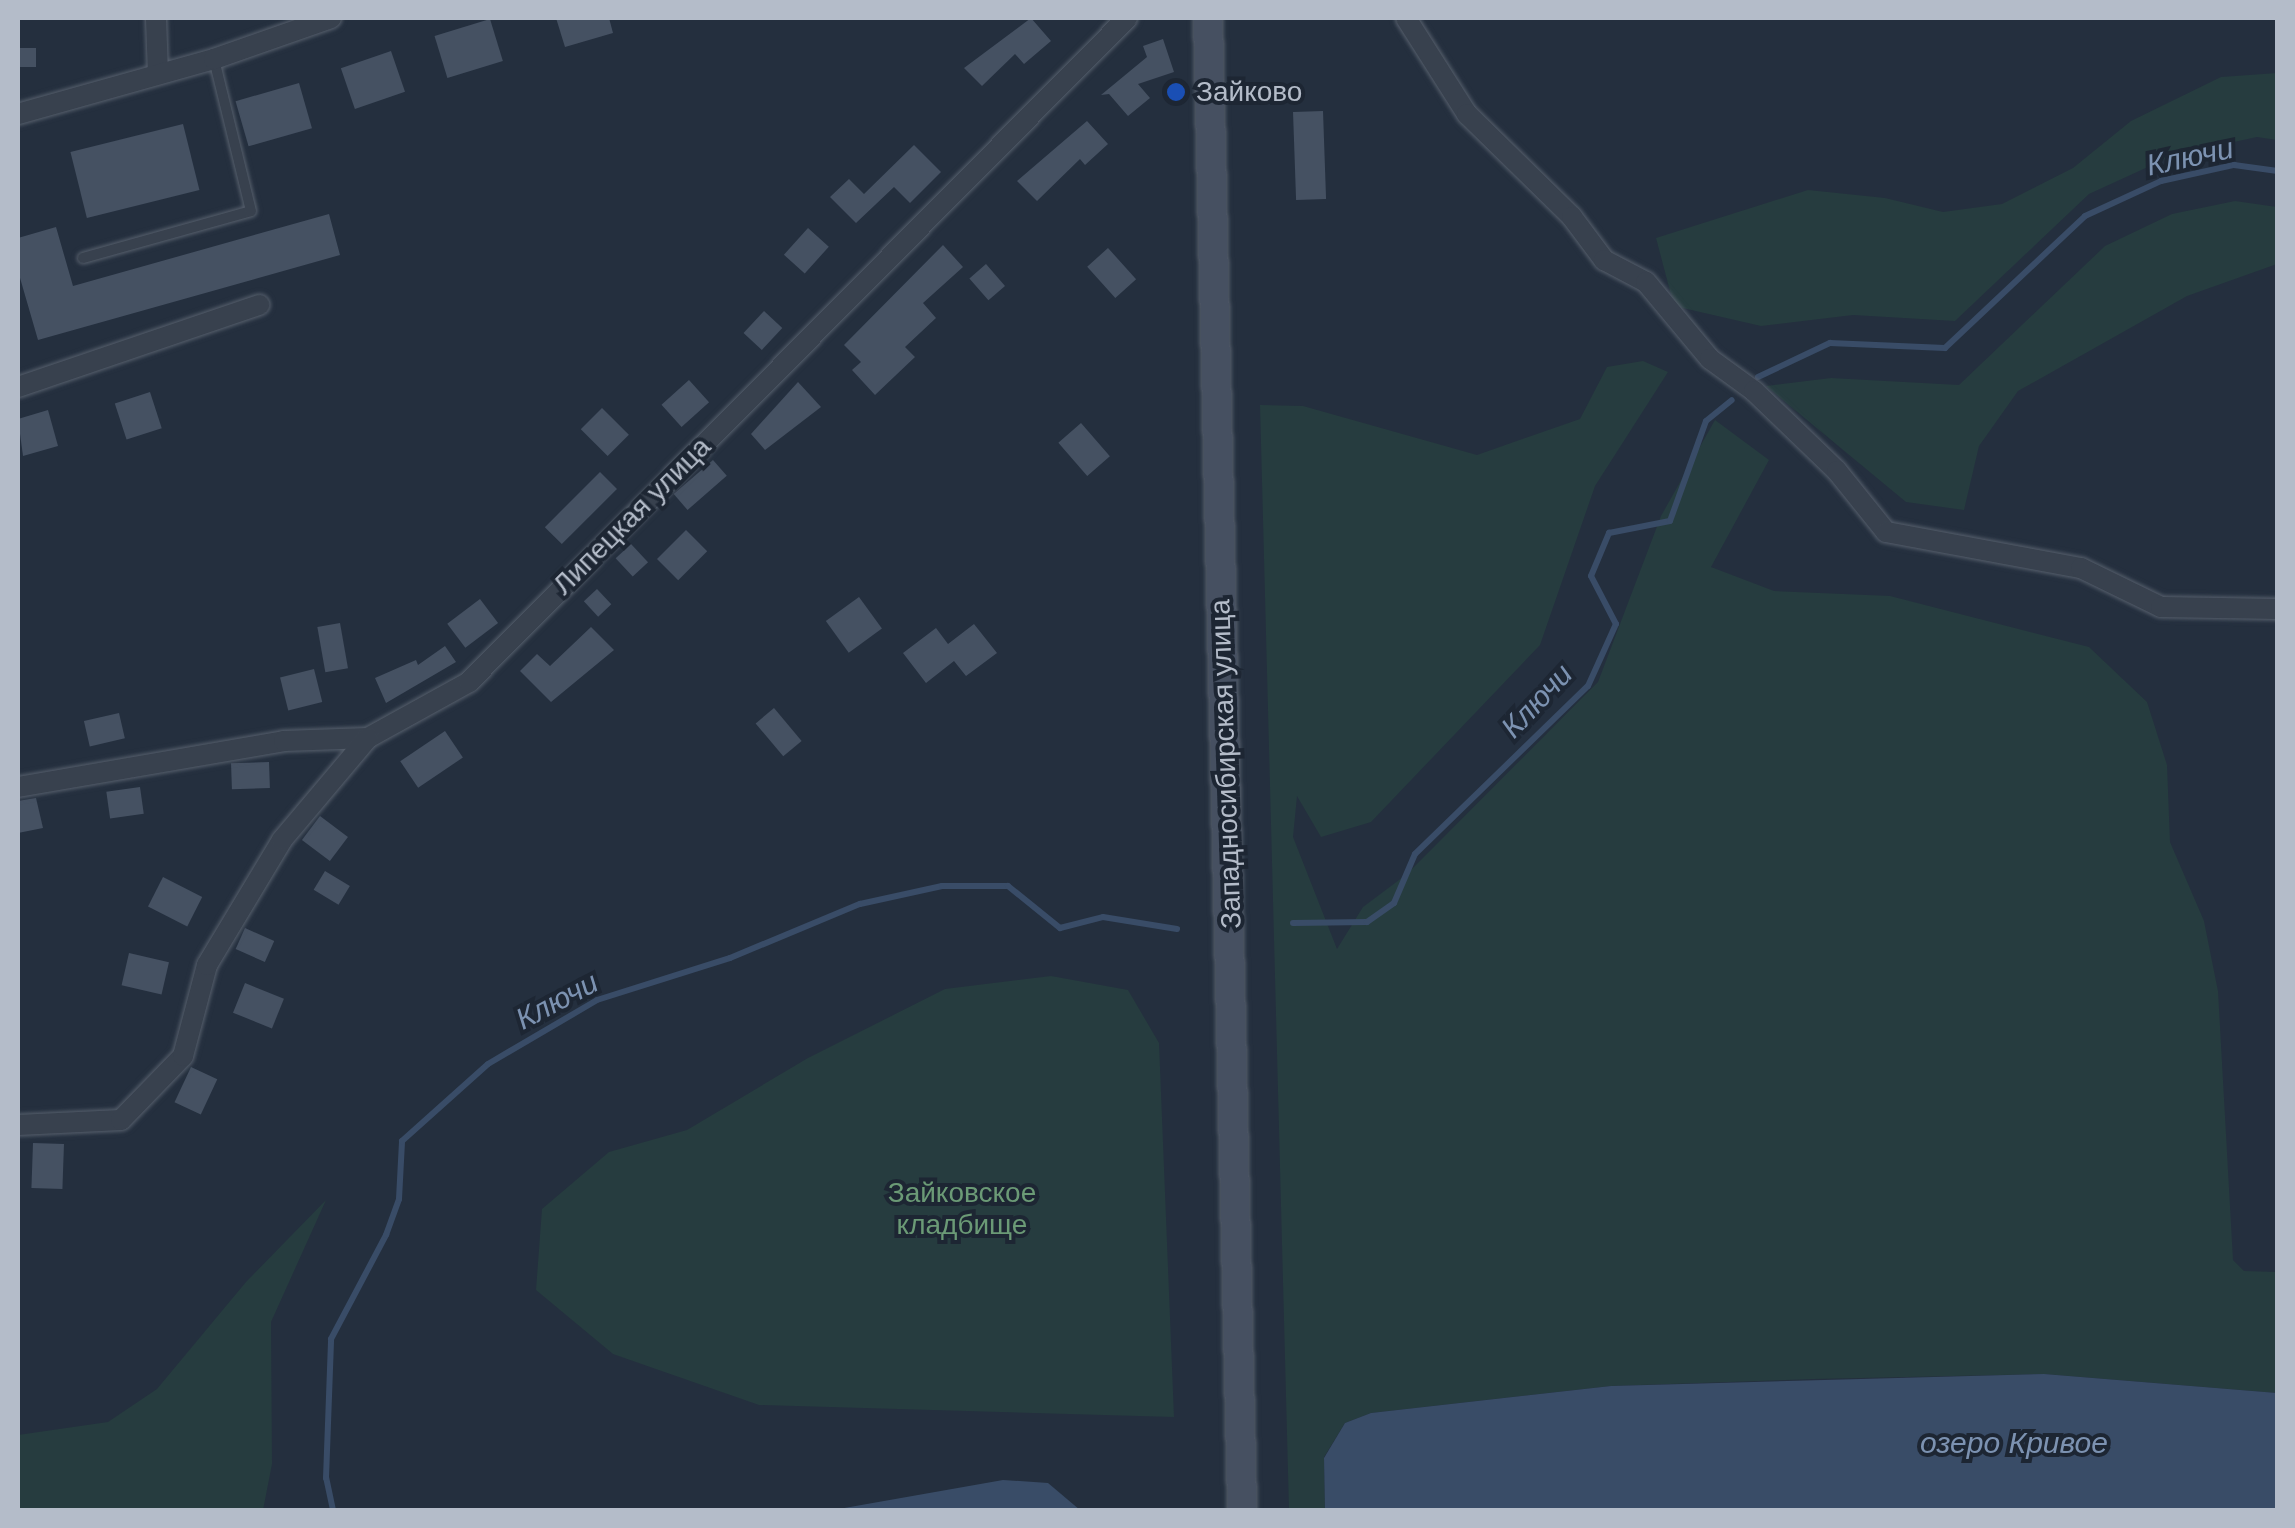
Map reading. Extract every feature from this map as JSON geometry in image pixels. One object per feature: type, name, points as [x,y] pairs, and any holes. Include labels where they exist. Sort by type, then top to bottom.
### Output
[{"type":"main road","name":"Западносибирская улица","points":[[1208,18],[1242,1510]]},
{"type":"street","points":[[156,18],[158,74]]},
{"type":"street","points":[[18,114],[214,59],[330,18]]},
{"type":"street","name":"Липецкая улица","points":[[18,787],[79,771],[284,741],[368,738],[469,682],[1127,18]]},
{"type":"street","points":[[1406,18],[1467,114],[1572,217],[1604,260],[1646,282],[1710,360],[1754,391],[1837,471],[1886,532],[2081,568],[2161,607],[2278,610]]},
{"type":"street","points":[[18,387],[259,305]]},
{"type":"street","points":[[18,1126],[121,1120],[183,1056],[207,965],[282,840],[368,738]]},
{"type":"lane","points":[[83,258],[251,211],[214,59]]},
{"type":"green space","points":[[2277,73],[2277,140],[2257,137],[2174,155],[2089,194],[1955,321],[1853,315],[1761,326],[1674,306],[1656,238],[1808,190],[1885,198],[1943,212],[2002,204],[2073,168],[2131,121],[2221,77]]},
{"type":"green space","points":[[2235,201],[2277,207],[2277,264],[2187,296],[2018,391],[1979,446],[1964,510],[1906,502],[1766,386],[1831,378],[1959,385],[2105,246],[2172,214]]},
{"type":"green space","points":[[1643,361],[1668,372],[1595,486],[1540,645],[1371,822],[1321,837],[1297,796],[1293,837],[1337,949],[1363,907],[1407,874],[1598,682],[1661,516],[1715,420],[1769,460],[1711,567],[1774,591],[1890,596],[2089,647],[2147,702],[2167,765],[2170,842],[2204,921],[2218,991],[2233,1260],[2244,1271],[2277,1272],[2277,1393],[2044,1374],[1814,1379],[1611,1386],[1371,1413],[1345,1423],[1324,1457],[1325,1510],[1289,1510],[1260,405],[1303,406],[1477,455],[1580,419],[1607,367]]},
{"type":"green space","name":"Зайковское кладбище","points":[[1051,976],[1128,990],[1159,1043],[1174,1417],[759,1405],[613,1354],[536,1290],[542,1209],[609,1152],[687,1130],[808,1058],[945,989]]},
{"type":"green space","points":[[326,1200],[271,1322],[272,1464],[263,1510],[18,1510],[18,1435],[108,1422],[157,1389],[246,1282]]},
{"type":"water","name":"озеро Кривое","points":[[2044,1374],[2277,1393],[2277,1510],[1325,1510],[1324,1458],[1345,1423],[1371,1413],[1611,1386]]},
{"type":"water","points":[[1003,1480],[1048,1483],[1080,1510],[833,1510]]},
{"type":"building","points":[[556,18],[609,18],[613,33],[565,47]]},
{"type":"building","points":[[1031,18],[1051,41],[1024,64],[1015,54],[982,86],[964,68]]},
{"type":"building","points":[[490,19],[503,61],[447,78],[435,36]]},
{"type":"building","points":[[1163,39],[1174,72],[1138,84],[1150,98],[1128,116],[1109,94],[1101,95],[1147,57],[1143,46]]},
{"type":"building","points":[[18,48],[36,48],[36,67],[18,67]]},
{"type":"building","points":[[391,51],[405,92],[355,109],[341,68]]},
{"type":"building","points":[[299,83],[312,128],[249,146],[236,101]]},
{"type":"building","points":[[1323,111],[1326,199],[1296,200],[1293,112]]},
{"type":"building","points":[[1087,121],[1108,144],[1085,165],[1080,159],[1037,201],[1017,181]]},
{"type":"building","points":[[183,124],[199,190],[87,218],[70,152]]},
{"type":"building","points":[[914,145],[941,172],[910,203],[894,187],[856,223],[830,197],[849,179],[864,194]]},
{"type":"building","points":[[329,214],[340,255],[38,340],[18,271],[18,238],[56,227],[73,286]]},
{"type":"building","points":[[808,228],[829,247],[805,273],[784,255]]},
{"type":"building","points":[[943,245],[963,267],[923,303],[936,318],[905,347],[915,357],[875,395],[852,370],[861,362],[844,345]]},
{"type":"building","points":[[1108,248],[1136,279],[1115,298],[1087,267]]},
{"type":"building","points":[[986,264],[1005,286],[988,300],[969,278]]},
{"type":"building","points":[[764,311],[782,328],[762,350],[744,333]]},
{"type":"building","points":[[689,380],[709,402],[682,427],[662,405]]},
{"type":"building","points":[[798,382],[821,407],[765,450],[751,434]]},
{"type":"building","points":[[150,392],[162,428],[127,440],[115,403]]},
{"type":"building","points":[[602,408],[629,435],[608,456],[581,429]]},
{"type":"building","points":[[48,410],[58,446],[23,456],[18,419]]},
{"type":"building","points":[[1081,423],[1110,456],[1087,476],[1058,443]]},
{"type":"building","points":[[713,460],[727,476],[688,510],[674,494]]},
{"type":"building","points":[[600,472],[617,489],[562,544],[545,527]]},
{"type":"building","points":[[686,530],[707,551],[678,580],[657,559]]},
{"type":"building","points":[[631,544],[648,562],[633,577],[616,558]]},
{"type":"building","points":[[597,589],[611,604],[598,617],[584,601]]},
{"type":"building","points":[[859,597],[882,629],[849,653],[826,621]]},
{"type":"building","points":[[480,599],[498,623],[465,648],[447,624]]},
{"type":"building","points":[[340,623],[348,668],[325,672],[317,627]]},
{"type":"building","points":[[974,624],[997,653],[966,676],[954,661],[926,683],[903,653],[936,628],[948,644]]},
{"type":"building","points":[[591,627],[614,650],[551,702],[520,671],[537,654],[550,666]]},
{"type":"building","points":[[445,646],[456,662],[386,703],[375,678],[416,660],[418,665]]},
{"type":"building","points":[[314,669],[322,702],[288,710],[280,677]]},
{"type":"building","points":[[774,708],[802,741],[783,756],[756,723]]},
{"type":"building","points":[[119,713],[125,738],[90,746],[84,721]]},
{"type":"building","points":[[445,731],[463,758],[418,788],[400,761]]},
{"type":"building","points":[[269,762],[270,788],[232,789],[231,763]]},
{"type":"building","points":[[140,787],[144,814],[110,818],[106,792]]},
{"type":"building","points":[[36,798],[43,828],[18,833],[18,801]]},
{"type":"building","points":[[320,816],[348,837],[330,861],[302,840]]},
{"type":"building","points":[[325,871],[350,886],[339,905],[314,890]]},
{"type":"building","points":[[163,877],[202,897],[187,926],[148,906]]},
{"type":"building","points":[[245,928],[274,941],[265,962],[236,949]]},
{"type":"building","points":[[129,953],[169,962],[162,994],[122,985]]},
{"type":"building","points":[[245,983],[284,999],[272,1028],[233,1013]]},
{"type":"building","points":[[191,1067],[217,1079],[201,1115],[175,1102]]},
{"type":"building","points":[[33,1143],[64,1144],[62,1189],[31,1188]]},
{"type":"waterway","name":"Ключи","points":[[1758,377],[1830,343],[1945,348],[2085,216],[2161,181],[2234,165],[2278,171]]},
{"type":"waterway","name":"Ключи","points":[[1293,923],[1367,922],[1394,903],[1415,854],[1588,686],[1616,624],[1591,576],[1609,533],[1670,521],[1706,421],[1732,400]]},
{"type":"waterway","name":"Ключи","points":[[333,1510],[326,1478],[331,1339],[386,1235],[399,1199],[402,1141],[488,1064],[597,1000],[730,958],[860,904],[942,886],[1008,886],[1060,928],[1103,917],[1177,929]]},
{"type":"place","name":"Зайково","points":[[1176,92]]}]
